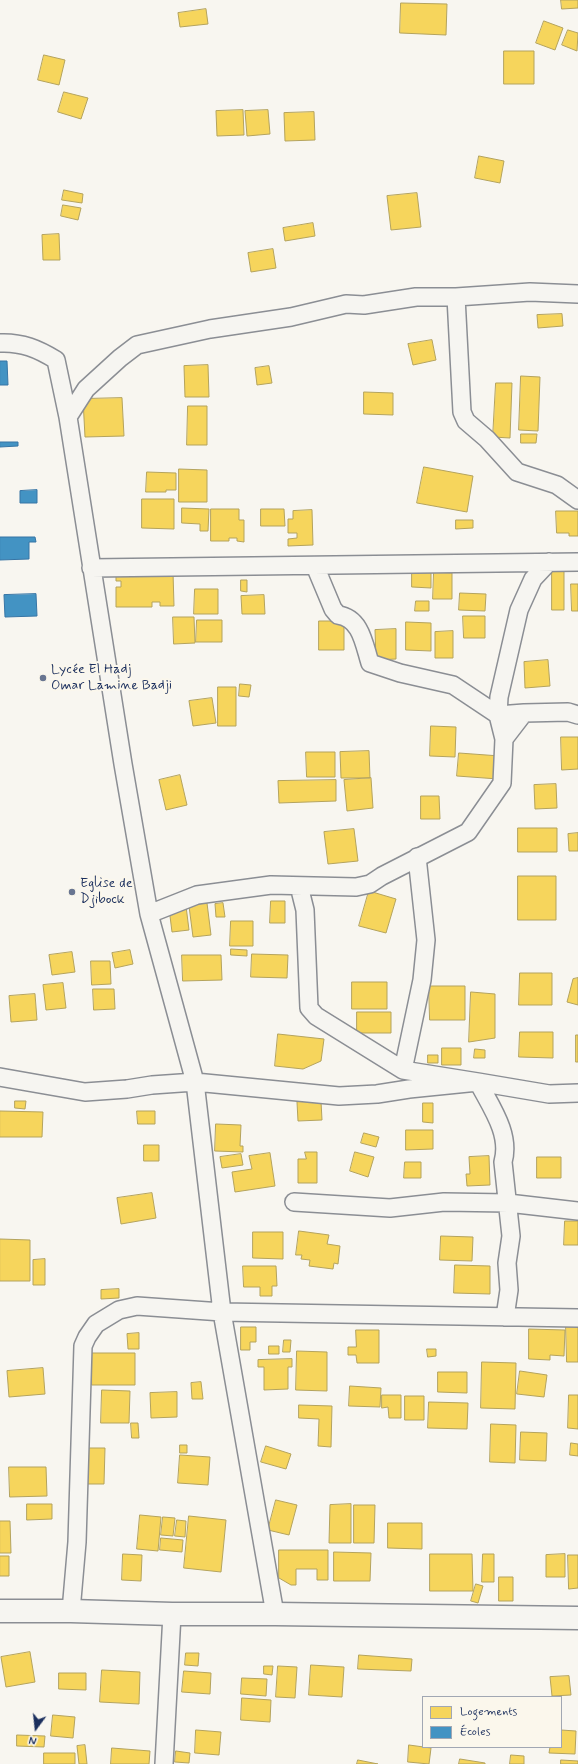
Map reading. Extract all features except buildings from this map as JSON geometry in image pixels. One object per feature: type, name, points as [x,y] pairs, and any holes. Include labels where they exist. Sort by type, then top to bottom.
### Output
[{"type":"main road","points":[[0,1611],[578,1618]]},
{"type":"street","points":[[68,417],[86,389],[120,358],[137,345],[210,329],[291,317],[346,304],[364,305],[416,297],[456,297],[530,292],[578,294]]},
{"type":"street","points":[[456,297],[462,412],[466,421],[487,440],[517,472],[557,485],[578,500]]},
{"type":"street","points":[[0,343],[12,342],[36,348],[56,360],[68,417],[91,568],[150,914],[195,1082],[222,1312],[275,1614]]},
{"type":"street","points":[[150,914],[197,895],[271,885],[356,887],[370,884],[417,857],[468,832],[502,783],[504,739],[498,715],[499,697],[518,610],[533,579],[549,562]]},
{"type":"street","points":[[91,568],[578,562]]},
{"type":"street","points":[[315,566],[333,609],[338,615],[347,616],[360,631],[370,663],[400,673],[453,685],[498,715],[524,713],[575,716]]},
{"type":"street","points":[[504,739],[524,713]]},
{"type":"street","points":[[403,1070],[422,980],[426,940],[417,857]]},
{"type":"street","points":[[299,886],[305,910],[308,1008],[316,1016],[403,1070],[549,1094],[578,1093]]},
{"type":"street","points":[[0,1077],[70,1091],[84,1092],[127,1089],[152,1084],[195,1082],[339,1096],[377,1094],[478,1082]]},
{"type":"street","points":[[478,1082],[502,1128],[506,1152],[503,1162],[512,1236],[507,1263],[509,1290],[505,1316]]},
{"type":"street","points":[[294,1202],[390,1208],[444,1202],[508,1203],[578,1211]]},
{"type":"street","points":[[71,1611],[77,1542],[83,1346],[96,1324],[119,1310],[137,1306],[222,1312],[578,1318]]},
{"type":"street","points":[[164,1764],[172,1614]]},
{"type":"place","name":"Lycée El Hadj Omar Lamine Badji","points":[[43,678]]},
{"type":"place","name":"Eglise de Djibock","points":[[72,892]]}]
